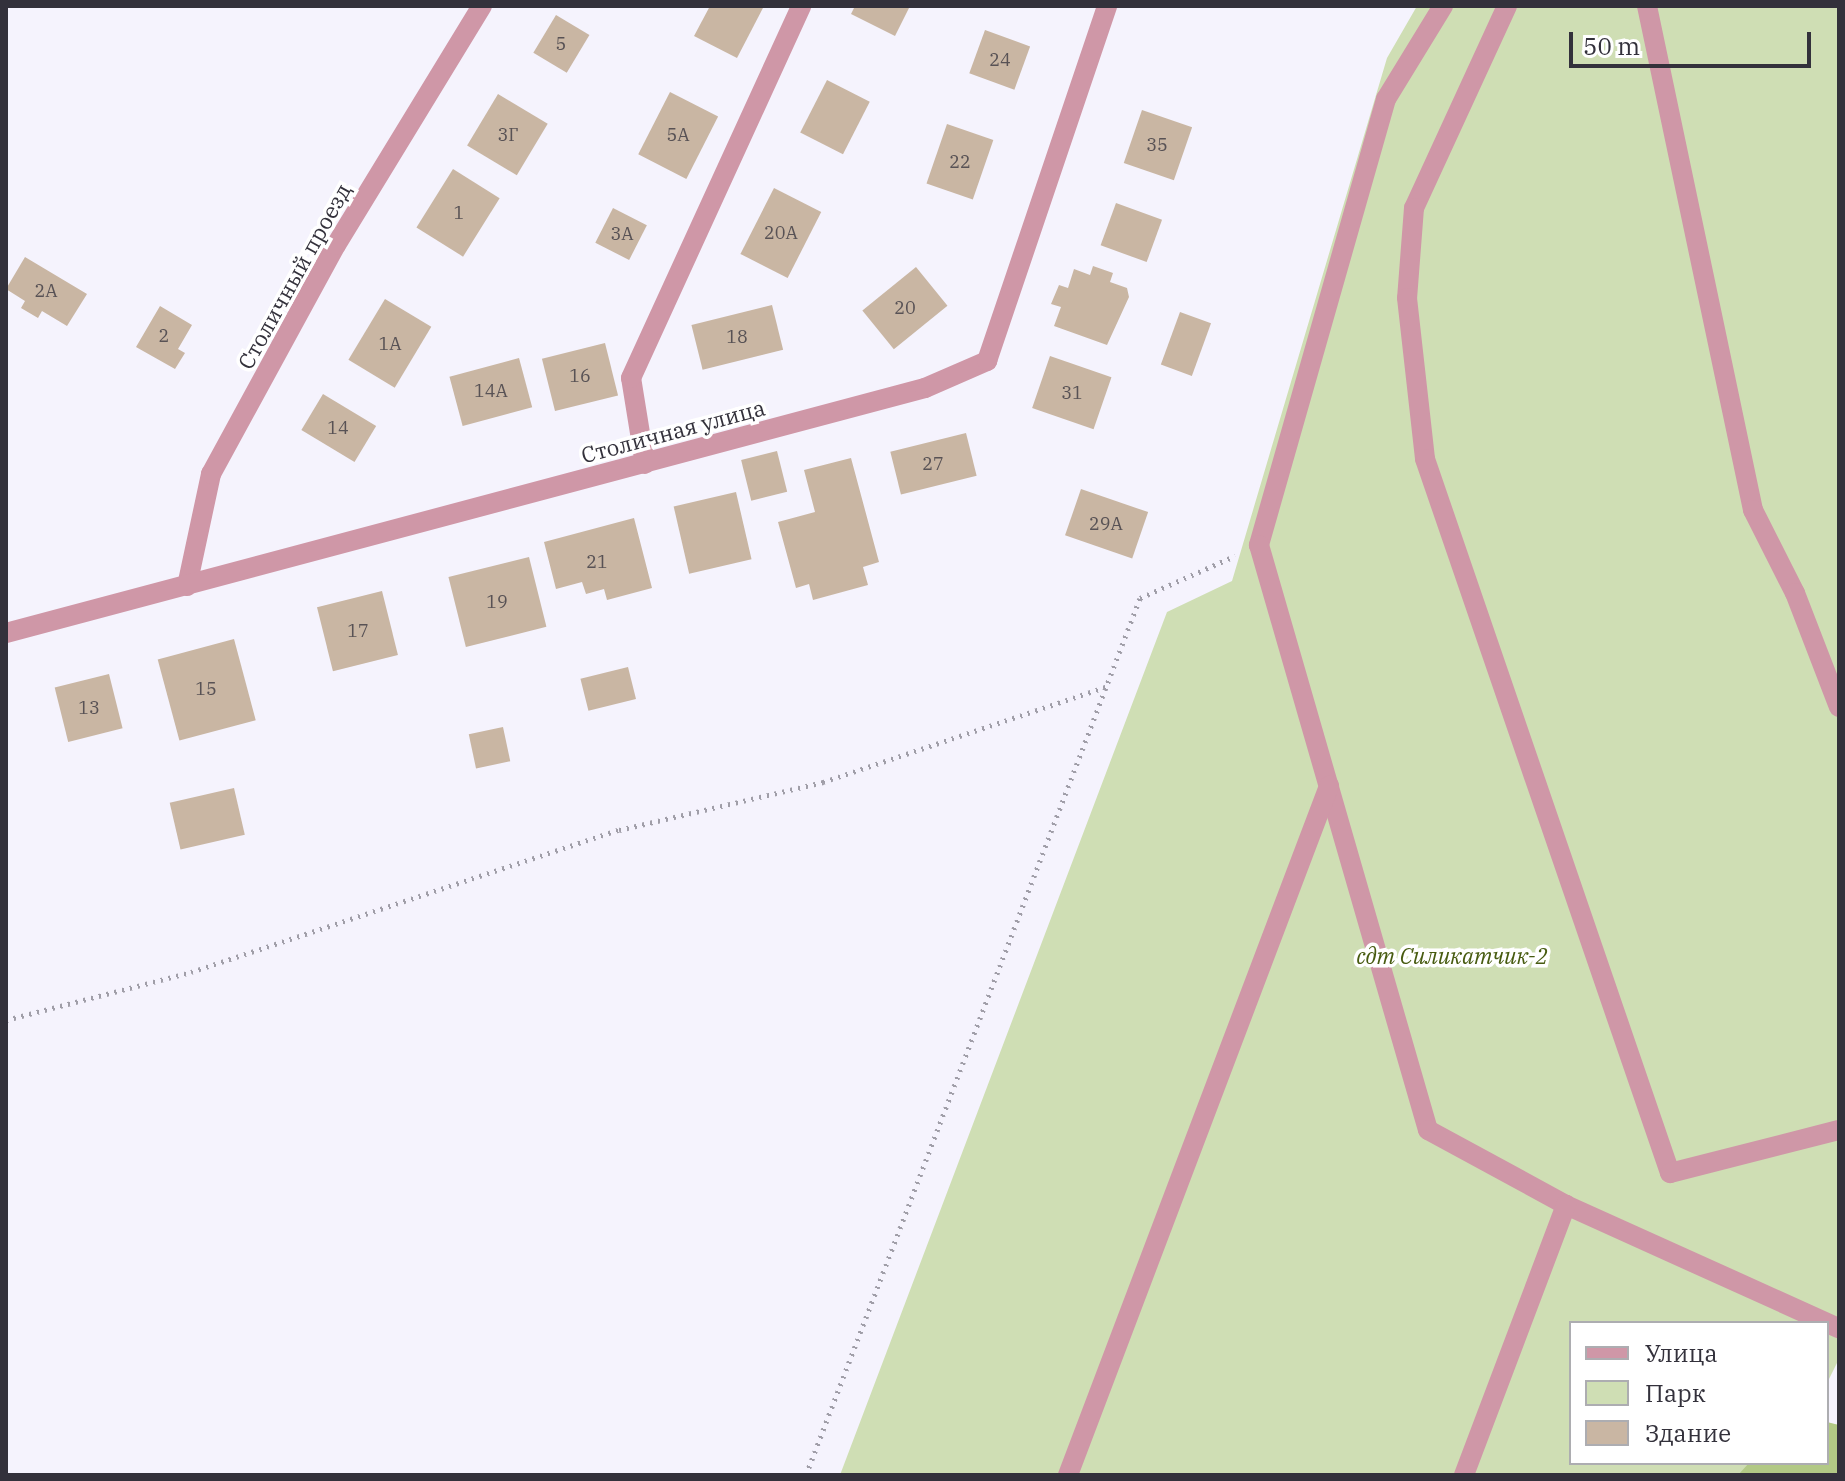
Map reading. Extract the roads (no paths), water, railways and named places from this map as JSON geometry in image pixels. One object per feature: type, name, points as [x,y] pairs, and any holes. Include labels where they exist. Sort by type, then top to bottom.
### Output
[{"type":"street","name":"Столичный проезд","points":[[187,586],[211,474],[336,245],[482,6]]},
{"type":"street","points":[[645,464],[631,378],[801,6]]},
{"type":"street","name":"Столичная улица","points":[[6,633],[925,388],[987,361],[1107,6]]},
{"type":"street","points":[[1443,6],[1386,99],[1259,545],[1428,1130],[1566,1205],[1823,1321]]},
{"type":"street","points":[[1507,6],[1414,208],[1407,298],[1425,459],[1670,1173],[1839,1130]]},
{"type":"street","points":[[1647,6],[1753,510],[1795,593],[1839,707]]},
{"type":"street","points":[[1068,1475],[1329,786]]},
{"type":"street","points":[[1464,1475],[1566,1205]]},
{"type":"park label","name":"сдт Силикатчик-2","points":[[1452,956]]}]
